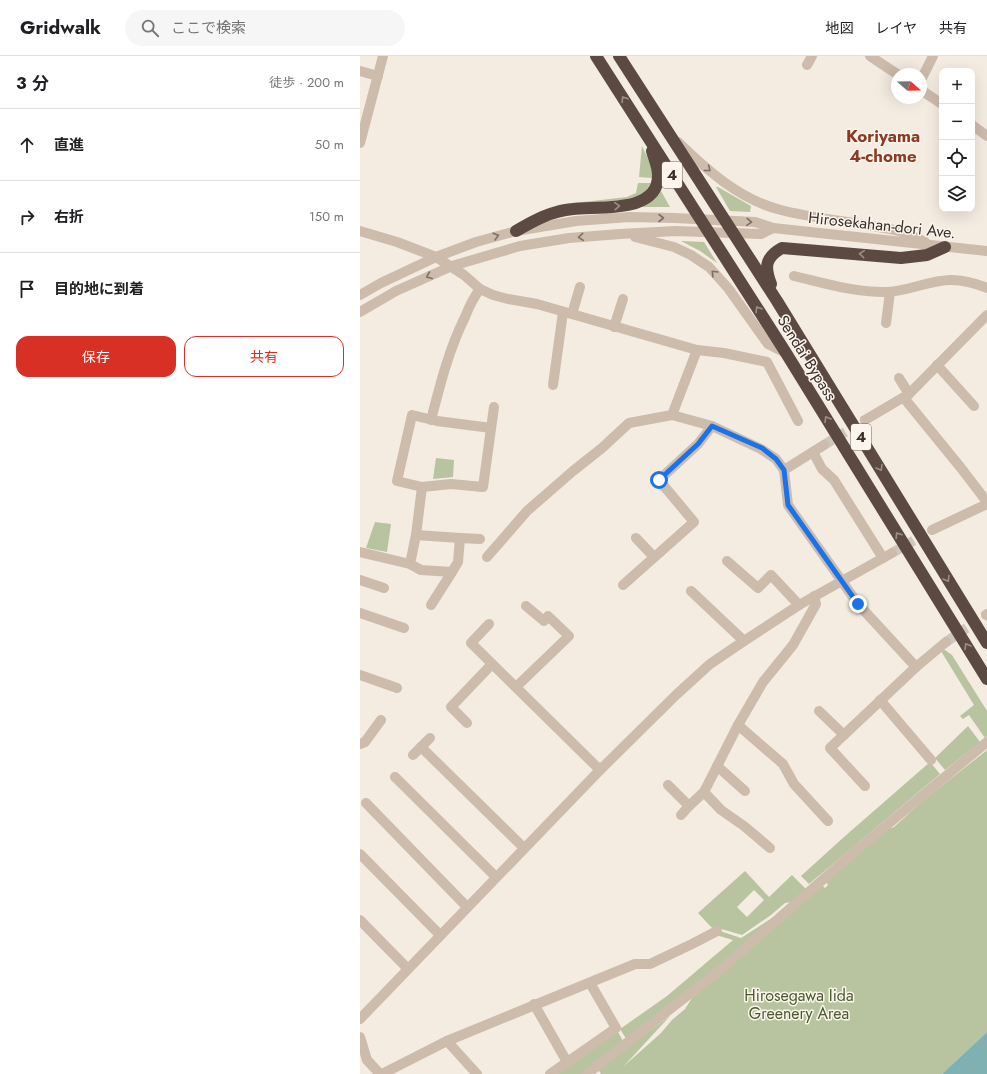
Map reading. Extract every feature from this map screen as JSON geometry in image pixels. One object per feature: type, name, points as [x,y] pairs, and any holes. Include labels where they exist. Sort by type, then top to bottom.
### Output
[{"type":"highway","name":"Sendai Bypass","points":[[596,56],[786,353],[987,679]]},
{"type":"highway","name":"Sendai Bypass","points":[[619,56],[777,300],[987,643]]},
{"type":"highway","points":[[516,231],[551,213],[572,208],[627,205],[640,202],[646,198],[654,190],[658,176],[657,168],[645,132]]},
{"type":"highway","points":[[777,300],[766,271],[766,265],[776,251],[782,248],[901,258],[927,255],[945,247]]},
{"type":"street","points":[[360,143],[383,56]]},
{"type":"street","points":[[927,68],[933,56]]},
{"type":"street","points":[[873,57],[891,70]]},
{"type":"street","points":[[360,71],[378,76]]},
{"type":"street","points":[[927,94],[939,102]]},
{"type":"street","points":[[975,127],[987,136]]},
{"type":"street","points":[[669,134],[701,164],[721,180],[747,196],[767,205],[779,210],[896,230],[913,235],[929,245]]},
{"type":"street","name":"Hirosekahan-dori Ave.","points":[[360,296],[381,283],[436,257],[476,242],[516,231],[576,221],[629,218],[700,219],[755,222],[773,228],[987,251]]},
{"type":"street","name":"Hirosekahan-dori Ave.","points":[[620,234],[676,231],[761,234],[773,228]]},
{"type":"street","points":[[360,231],[397,242],[436,257],[452,266],[480,289],[493,296],[537,304],[697,350],[724,353],[767,362],[798,421]]},
{"type":"street","points":[[360,312],[396,291],[452,266],[520,246],[569,238],[620,234],[652,240],[674,247],[700,260],[709,267],[728,288],[768,344],[786,353]]},
{"type":"street","points":[[794,276],[859,290],[890,292],[950,280],[967,281],[987,288]]},
{"type":"street","points":[[553,385],[568,313],[580,287]]},
{"type":"street","points":[[431,420],[458,330],[474,296],[480,289]]},
{"type":"street","points":[[886,324],[890,292]]},
{"type":"street","points":[[614,327],[623,299]]},
{"type":"street","points":[[864,420],[906,396],[987,315]]},
{"type":"street","points":[[672,415],[697,350]]},
{"type":"street","points":[[937,365],[974,406]]},
{"type":"street","points":[[899,378],[906,396],[987,503],[932,530]]},
{"type":"street","points":[[491,428],[431,420],[412,415],[397,482],[422,487],[451,484],[483,488],[494,407]]},
{"type":"street","points":[[487,557],[527,512],[629,423],[672,415],[712,426],[762,448],[776,459],[784,470],[788,505],[858,604],[916,666]]},
{"type":"street","points":[[623,585],[694,522],[659,480],[698,444],[712,426]]},
{"type":"street","points":[[784,470],[824,445]]},
{"type":"street","points":[[360,1019],[407,968],[600,770],[676,695],[710,664],[799,605],[888,556],[834,480],[822,469],[813,452]]},
{"type":"street","points":[[410,564],[416,535],[422,487]]},
{"type":"street","points":[[416,535],[480,539]]},
{"type":"street","points":[[432,605],[458,562],[460,538]]},
{"type":"street","points":[[636,538],[654,557]]},
{"type":"street","points":[[360,552],[410,564],[421,570],[452,572]]},
{"type":"street","points":[[727,561],[758,588],[771,575],[799,605]]},
{"type":"street","points":[[360,580],[384,588]]},
{"type":"street","points":[[691,591],[744,641]]},
{"type":"street","points":[[681,815],[704,792],[738,725],[763,682],[793,644],[816,604],[814,596]]},
{"type":"street","points":[[516,688],[569,636],[548,616],[544,621],[526,606]]},
{"type":"street","points":[[360,613],[404,628]]},
{"type":"street","points":[[489,624],[469,646],[492,664],[600,770]]},
{"type":"street","points":[[865,786],[830,748],[916,666],[946,642]]},
{"type":"street","points":[[467,723],[451,707],[492,664]]},
{"type":"street","points":[[360,675],[397,688]]},
{"type":"street","points":[[880,700],[931,760]]},
{"type":"street","points":[[819,711],[844,735]]},
{"type":"street","points":[[360,744],[365,742],[381,720]]},
{"type":"street","points":[[738,725],[783,764],[794,784],[828,821]]},
{"type":"street","points":[[414,755],[430,738]]},
{"type":"street","points":[[587,1074],[720,970],[852,854],[987,742]]},
{"type":"street","points":[[421,747],[524,848]]},
{"type":"street","points":[[717,766],[745,791]]},
{"type":"street","points":[[395,777],[496,877]]},
{"type":"street","points":[[668,786],[689,806]]},
{"type":"street","points":[[704,792],[720,810],[744,826],[770,848]]},
{"type":"street","points":[[366,803],[467,907]]},
{"type":"street","points":[[360,854],[440,935]]},
{"type":"street","points":[[360,920],[407,968]]},
{"type":"street","points":[[360,1037],[367,1060],[381,1074],[447,1041],[534,1004],[635,964],[650,964],[718,931]]},
{"type":"street","points":[[550,1074],[616,1028],[590,983]]},
{"type":"street","points":[[534,1004],[567,1062]]},
{"type":"street","points":[[447,1041],[477,1074]]},
{"type":"green space","points":[[642,146],[652,167],[652,178],[639,177]]},
{"type":"green space","points":[[638,183],[651,183],[641,195],[623,200],[558,207],[557,205],[627,197],[636,193]]},
{"type":"green space","points":[[716,187],[751,206],[750,212],[730,211]]},
{"type":"green space","points":[[661,191],[670,207],[642,207],[654,200]]},
{"type":"green space","points":[[681,241],[704,242],[717,263],[700,251]]},
{"type":"green space","points":[[436,458],[454,460],[453,477],[433,479]]},
{"type":"green space","points":[[375,522],[391,524],[387,552],[366,548]]},
{"type":"green space","points":[[945,650],[952,655],[987,711],[987,736],[985,738],[969,715],[963,719],[960,716],[974,705],[941,651]]},
{"type":"green space","points":[[968,726],[980,742],[945,770],[935,758]]},
{"type":"green space","name":"Hirosegawa Iida Greenery Area","points":[[987,750],[987,1032],[942,1074],[601,1074],[598,1069],[670,1016],[624,1066],[685,1009],[692,998],[822,885],[825,888],[828,885],[826,882],[884,831],[894,827],[924,800]]},
{"type":"green space","points":[[930,762],[940,774],[809,884],[801,876],[844,837]]},
{"type":"green space","points":[[745,871],[769,897],[792,875],[806,889],[791,902],[785,903],[771,915],[742,935],[718,928],[714,930],[698,913]],"holes":[[[754,890],[764,900],[747,917],[737,907]]]},
{"type":"green space","points":[[774,918],[717,968],[627,1040],[620,1029],[667,996],[733,940],[716,935],[719,932],[741,938]]},
{"type":"green space","points":[[618,1032],[624,1043],[583,1074],[557,1074]]},
{"type":"water","points":[[987,1032],[987,1074],[942,1074]]},
{"type":"tunnel","points":[[824,445],[865,420]]},
{"type":"tunnel","points":[[892,553],[932,530]]},
{"type":"tunnel","points":[[946,642],[986,615]]},
{"type":"district","name":"Koriyama 4-chome","points":[[883,146]]},
{"type":"route","points":[[659,480],[698,444],[712,426],[762,448],[776,459],[784,470],[788,505],[840,576],[858,604]]}]
